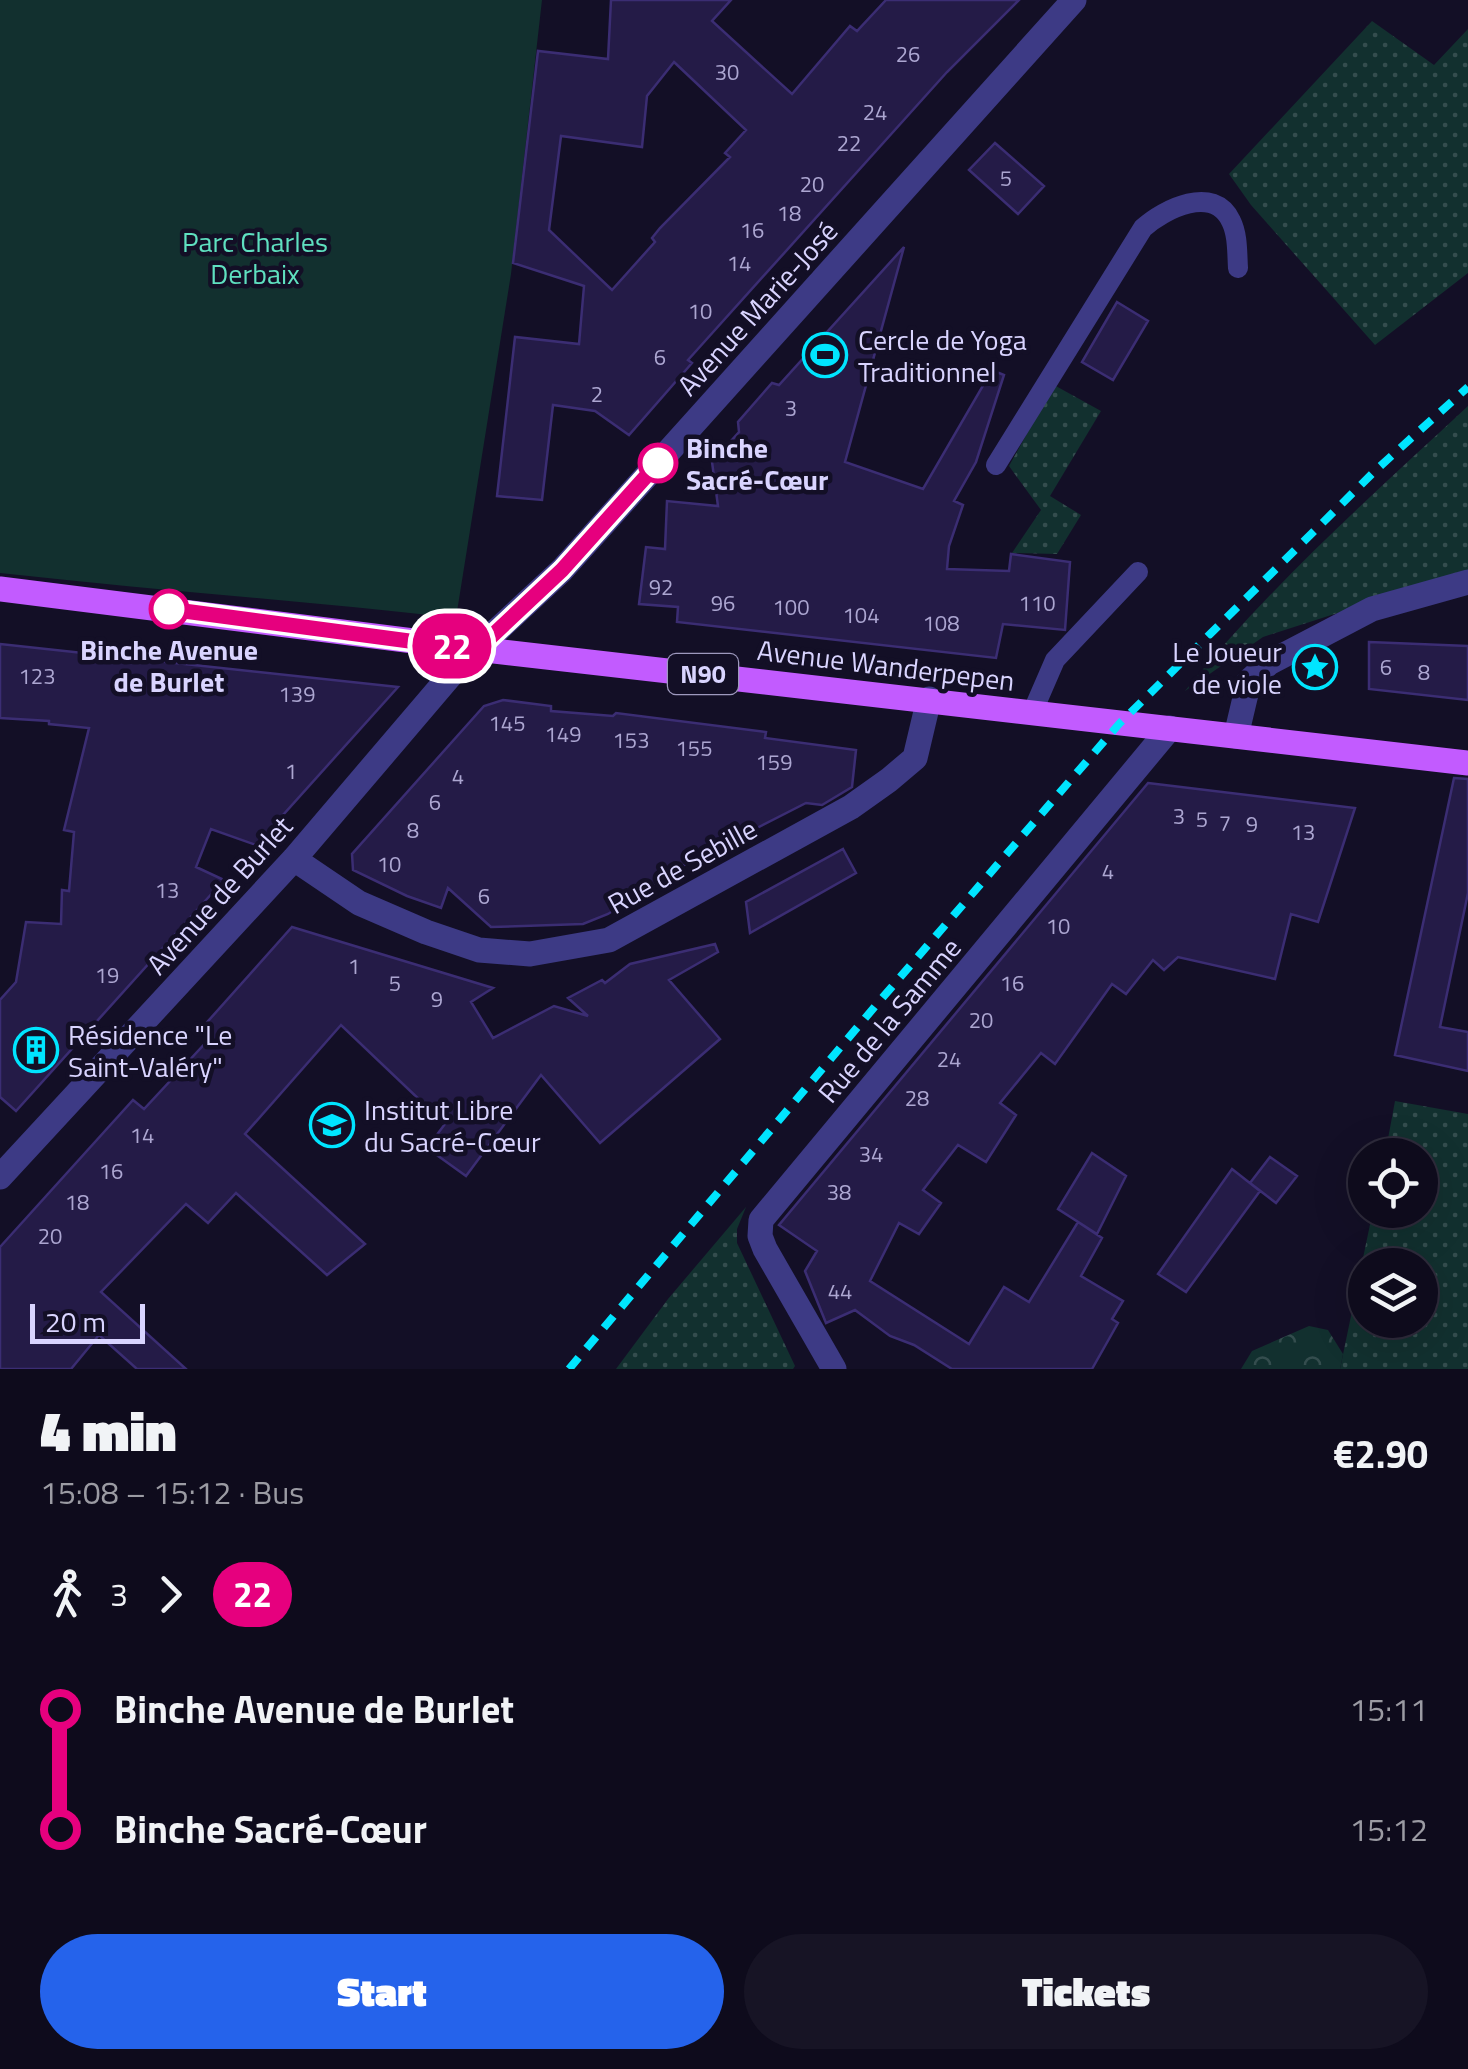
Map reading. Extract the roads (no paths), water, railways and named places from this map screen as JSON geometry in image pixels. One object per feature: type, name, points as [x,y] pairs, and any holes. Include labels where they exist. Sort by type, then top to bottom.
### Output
[{"type":"main road","name":"Avenue Wanderpepen","points":[[0,589],[477,650],[1170,728]]},
{"type":"main road","name":"N90","points":[[1170,728],[1468,763]]},
{"type":"street","name":"Avenue Marie-José","points":[[477,650],[562,570],[1074,0]]},
{"type":"street","points":[[1236,736],[1250,681],[1269,663],[1372,609],[1468,582]]},
{"type":"street","name":"Avenue de Burlet","points":[[0,1177],[294,859],[450,676],[477,650]]},
{"type":"street","name":"Rue de Sebille","points":[[294,859],[359,903],[479,950],[530,954],[609,940],[851,807],[889,780],[915,758],[928,699]]},
{"type":"street","name":"Rue de la Samme","points":[[834,1369],[765,1249],[760,1236],[761,1220],[1170,728]]},
{"type":"lane","points":[[996,465],[1144,228],[1156,216],[1190,203],[1210,202],[1230,217],[1238,268]]},
{"type":"lane","points":[[1032,712],[1054,660],[1138,572]]},
{"type":"railway","points":[[569,1369],[1119,724],[1377,469],[1468,387]]},
{"type":"place","name":"Cercle de Yoga Traditionnel","points":[[825,355]]},
{"type":"place","name":"Binche Sacré-Cœur","points":[[658,463]]},
{"type":"place","name":"Binche Avenue de Burlet","points":[[169,609]]},
{"type":"place","name":"Le Joueur de viole","points":[[1315,667]]},
{"type":"place","name":"Résidence \"Le Saint-Valéry\"","points":[[36,1050]]},
{"type":"place","name":"Institut Libre du Sacré-Cœur","points":[[332,1125]]},
{"type":"park label","name":"Parc Charles Derbaix","points":[[255,257]]}]
